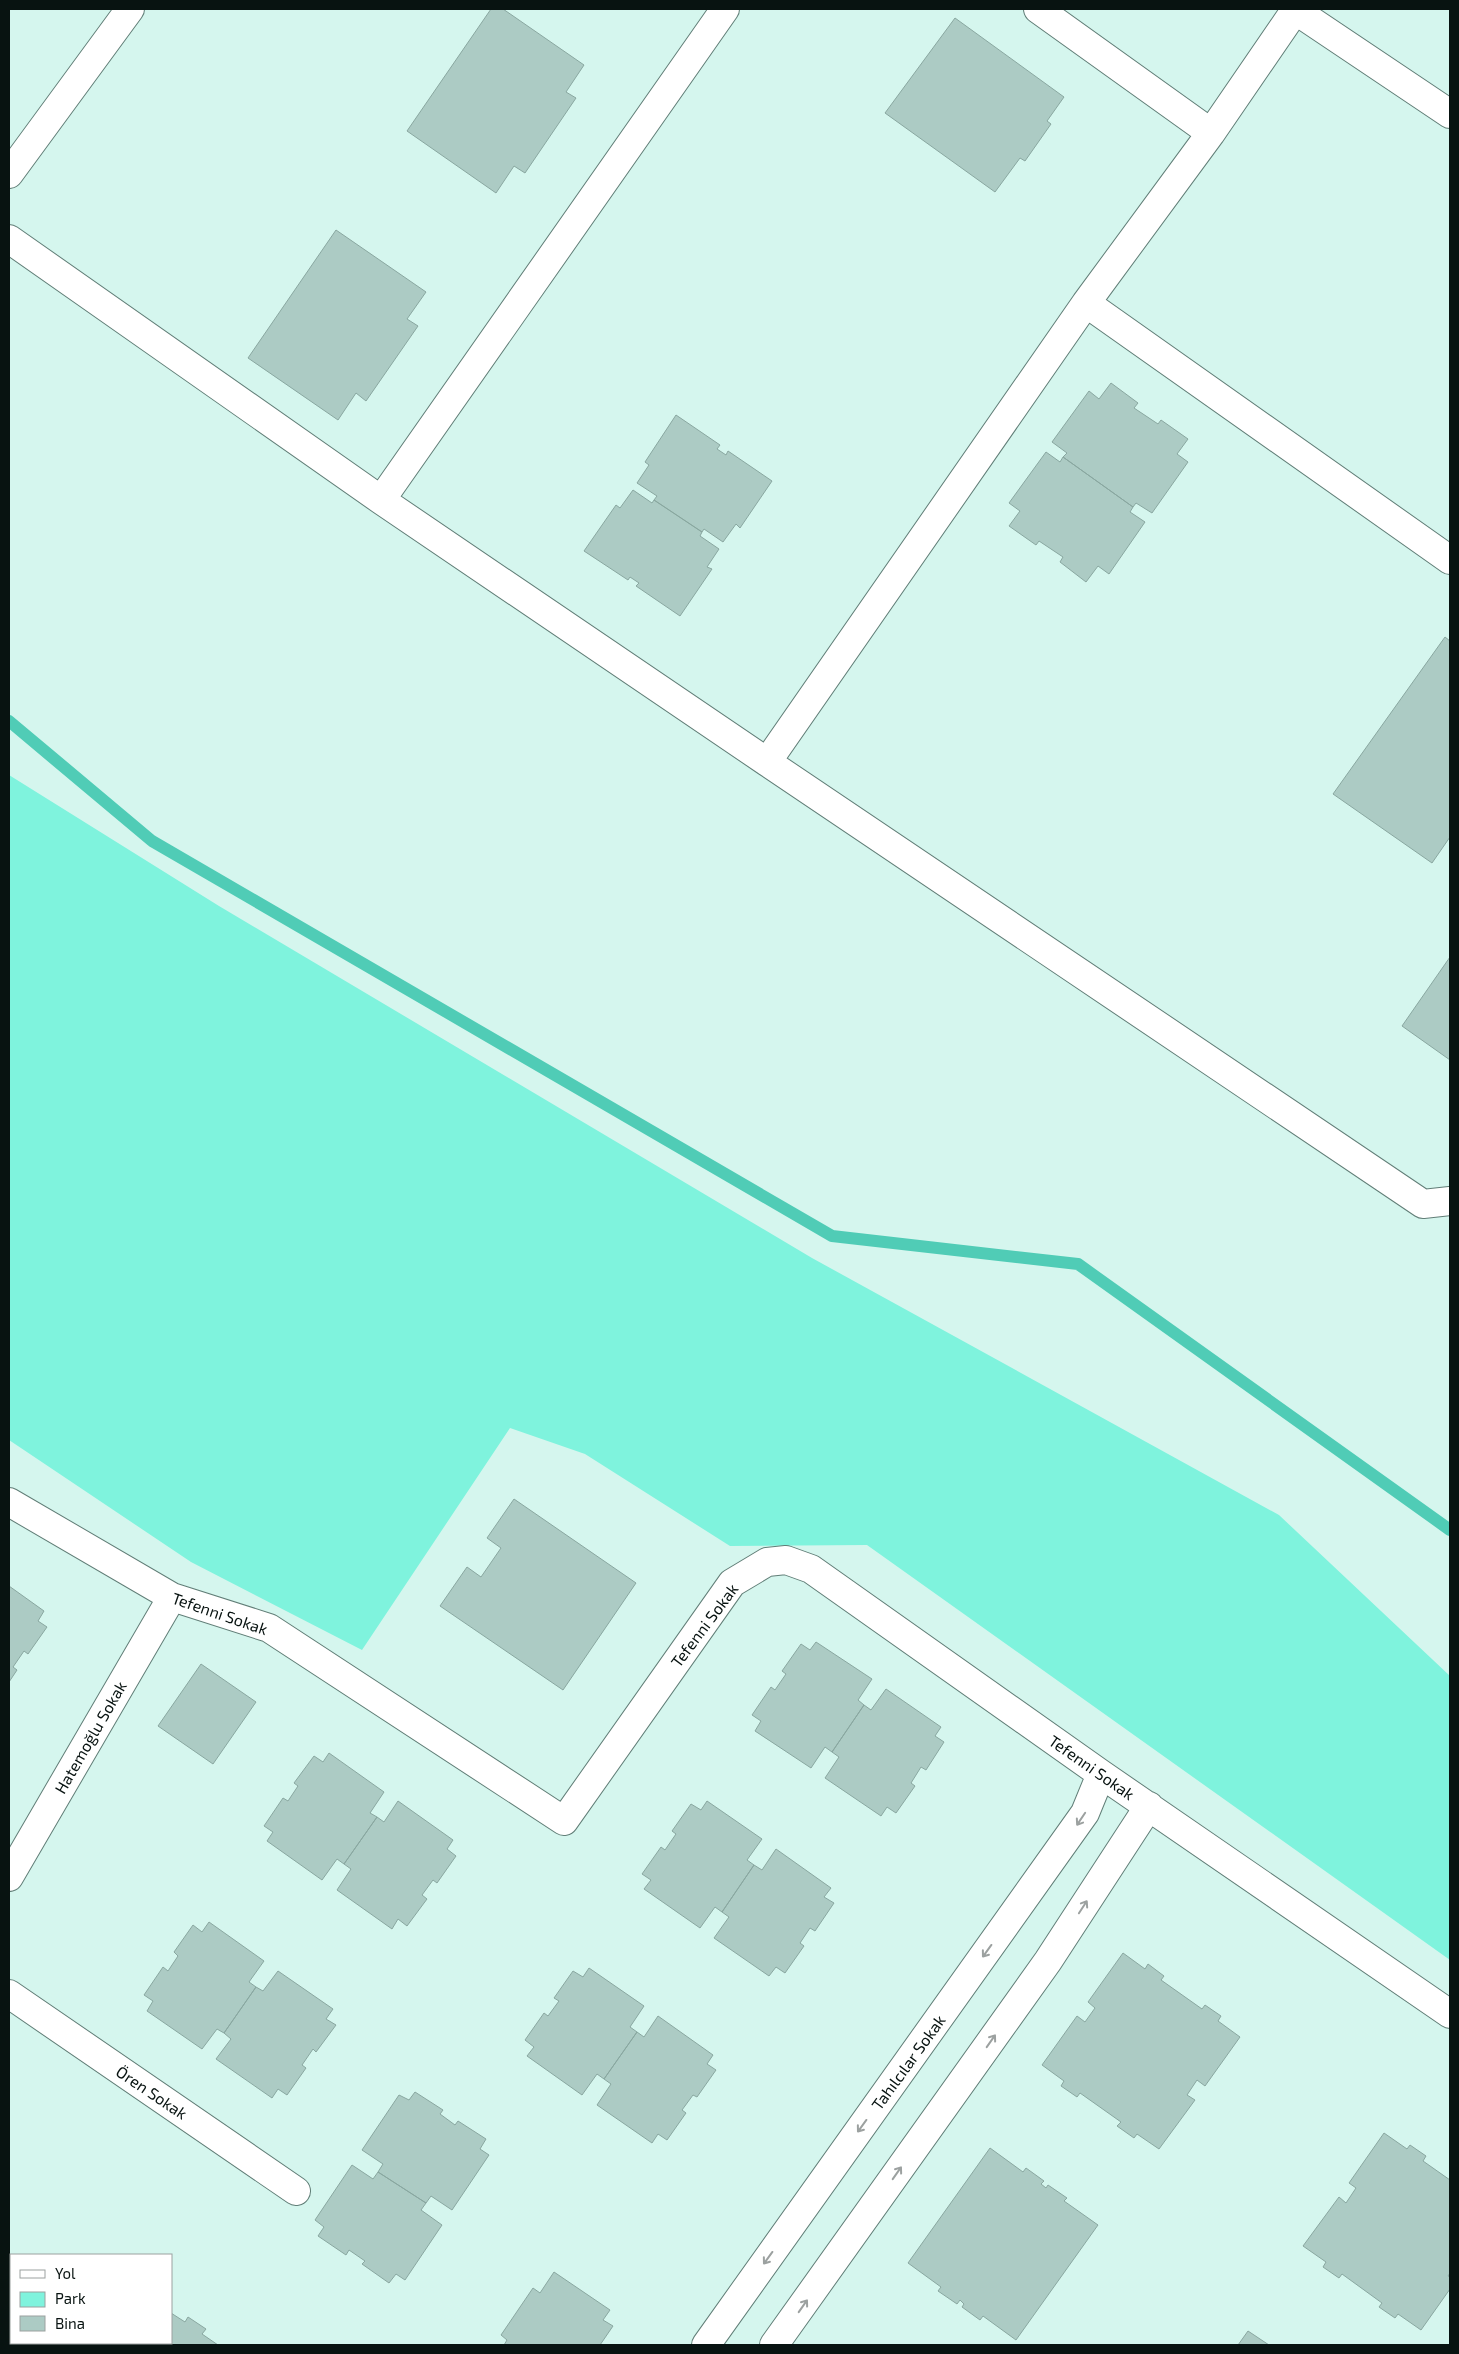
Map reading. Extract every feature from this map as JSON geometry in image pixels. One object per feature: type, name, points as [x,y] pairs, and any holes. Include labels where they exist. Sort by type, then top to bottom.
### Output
[{"type":"street","points":[[9,174],[130,9]]},
{"type":"street","points":[[381,500],[725,9]]},
{"type":"street","points":[[1038,9],[1211,133]]},
{"type":"street","points":[[767,762],[1086,303],[1211,133],[1296,9],[1450,114]]},
{"type":"street","points":[[9,239],[381,500],[1423,1204],[1450,1201]]},
{"type":"street","points":[[1086,303],[1450,560]]},
{"type":"street","name":"Tefenni Sokak","points":[[9,1502],[172,1597],[269,1628],[564,1821],[732,1583],[767,1562],[786,1560],[811,1569],[1100,1774],[1450,2014]]},
{"type":"street","name":"Hatemoğlu Sokak","points":[[9,1877],[172,1597]]},
{"type":"street","name":"Tahılcılar Sokak","points":[[706,2345],[1085,1813],[1100,1774]]},
{"type":"street","points":[[774,2345],[1048,1962],[1149,1806]]},
{"type":"street","name":"Ören Sokak","points":[[9,1994],[296,2191]]},
{"type":"green space","points":[[9,775],[219,906],[812,1258],[1279,1515],[1450,1676],[1450,1960],[867,1545],[730,1546],[585,1454],[510,1428],[362,1650],[191,1562],[9,1440]]},
{"type":"building","points":[[491,9],[503,9],[584,65],[566,92],[576,98],[525,173],[514,166],[496,193],[407,131]]},
{"type":"building","points":[[955,18],[1064,97],[1047,121],[1051,124],[1025,161],[1020,158],[995,192],[885,113]]},
{"type":"building","points":[[336,230],[426,292],[407,319],[418,326],[366,401],[356,393],[338,420],[248,358]]},
{"type":"building","points":[[1111,383],[1138,403],[1134,408],[1158,424],[1161,420],[1188,439],[1177,454],[1188,462],[1152,513],[1136,503],[1133,507],[1063,457],[1067,453],[1052,442],[1089,391],[1099,399]]},
{"type":"building","points":[[676,415],[720,445],[717,449],[726,455],[728,451],[772,481],[740,528],[736,524],[723,542],[704,529],[702,532],[654,500],[657,496],[637,483],[649,465],[645,462]]},
{"type":"building","points":[[1046,452],[1060,462],[1063,457],[1133,507],[1130,512],[1145,522],[1109,574],[1098,566],[1086,582],[1060,562],[1063,557],[1039,541],[1036,545],[1009,526],[1020,511],[1009,503]]},
{"type":"building","points":[[633,490],[652,503],[654,500],[702,532],[700,536],[719,549],[707,567],[712,569],[680,616],[636,586],[639,583],[630,577],[628,580],[584,551],[616,505],[620,508]]},
{"type":"building","points":[[1445,637],[1450,641],[1450,837],[1432,863],[1333,794]]},
{"type":"building","points":[[1450,957],[1450,1060],[1402,1026]]},
{"type":"building","points":[[514,1499],[636,1583],[563,1690],[440,1606],[467,1567],[481,1577],[501,1548],[487,1538]]},
{"type":"building","points":[[9,1586],[44,1611],[38,1621],[47,1627],[28,1654],[24,1651],[13,1667],[17,1670],[9,1682]]},
{"type":"building","points":[[816,1642],[872,1679],[858,1700],[864,1705],[832,1752],[825,1747],[811,1768],[755,1731],[761,1721],[752,1715],[771,1687],[775,1690],[786,1674],[782,1671],[801,1644],[810,1650]]},
{"type":"building","points":[[201,1664],[256,1702],[213,1764],[158,1726]]},
{"type":"building","points":[[886,1689],[941,1727],[935,1736],[944,1742],[926,1770],[921,1767],[911,1783],[915,1786],[896,1813],[887,1807],[881,1816],[825,1778],[839,1757],[832,1752],[864,1705],[871,1710]]},
{"type":"building","points":[[329,1753],[384,1792],[370,1813],[377,1817],[344,1864],[337,1859],[322,1880],[267,1841],[273,1832],[264,1826],[283,1798],[288,1801],[298,1786],[294,1783],[314,1756],[323,1762]]},
{"type":"building","points":[[398,1801],[453,1840],[447,1849],[456,1856],[437,1883],[433,1880],[422,1895],[427,1899],[407,1926],[398,1919],[392,1929],[337,1890],[351,1869],[344,1864],[377,1817],[384,1822]]},
{"type":"building","points":[[707,1801],[762,1839],[747,1860],[754,1865],[722,1912],[715,1907],[700,1928],[644,1889],[651,1880],[642,1874],[661,1847],[665,1850],[676,1834],[672,1831],[691,1804],[701,1810]]},
{"type":"building","points":[[776,1849],[831,1888],[824,1897],[834,1903],[815,1931],[810,1928],[800,1943],[804,1946],[785,1973],[776,1967],[769,1976],[714,1938],[729,1917],[722,1912],[754,1865],[762,1870]]},
{"type":"building","points":[[209,1922],[264,1961],[249,1982],[256,1987],[224,2033],[217,2029],[202,2049],[147,2011],[153,2001],[144,1995],[163,1967],[168,1971],[178,1956],[174,1952],[193,1925],[202,1932]]},
{"type":"building","points":[[1123,1953],[1145,1969],[1148,1964],[1164,1976],[1161,1980],[1202,2009],[1205,2005],[1221,2016],[1218,2021],[1240,2037],[1205,2086],[1197,2080],[1187,2095],[1195,2100],[1159,2149],[1137,2134],[1134,2138],[1117,2126],[1121,2122],[1080,2093],[1077,2097],[1061,2086],[1064,2081],[1042,2065],[1077,2016],[1085,2022],[1095,2008],[1088,2002]]},
{"type":"building","points":[[589,1968],[644,2006],[630,2027],[637,2032],[604,2079],[597,2074],[582,2095],[527,2056],[534,2047],[525,2040],[544,2013],[548,2016],[559,2001],[554,1998],[573,1971],[583,1977]]},
{"type":"building","points":[[278,1971],[333,2009],[326,2019],[336,2025],[316,2052],[313,2049],[302,2065],[306,2068],[287,2095],[278,2089],[272,2098],[216,2059],[231,2039],[224,2033],[256,1987],[263,1991]]},
{"type":"building","points":[[658,2016],[713,2055],[707,2064],[716,2070],[697,2097],[693,2095],[682,2110],[686,2113],[667,2140],[658,2134],[652,2143],[597,2105],[611,2084],[604,2079],[637,2032],[644,2037]]},
{"type":"building","points":[[415,2092],[443,2110],[440,2114],[455,2125],[458,2121],[486,2139],[480,2149],[489,2155],[452,2210],[431,2196],[426,2203],[378,2172],[383,2164],[362,2150],[399,2095],[409,2100]]},
{"type":"building","points":[[1384,2133],[1407,2149],[1410,2145],[1426,2156],[1423,2161],[1450,2180],[1450,2273],[1448,2276],[1450,2277],[1450,2289],[1421,2330],[1398,2314],[1395,2318],[1379,2307],[1382,2303],[1342,2274],[1339,2278],[1323,2267],[1326,2262],[1303,2246],[1339,2197],[1346,2203],[1356,2188],[1349,2183]]},
{"type":"building","points":[[990,2148],[1023,2172],[1026,2168],[1044,2181],[1041,2184],[1046,2188],[1048,2185],[1067,2198],[1064,2201],[1098,2225],[1016,2340],[983,2316],[980,2320],[962,2307],[964,2304],[960,2300],[957,2304],[938,2291],[941,2287],[908,2263]]},
{"type":"building","points":[[352,2165],[373,2179],[378,2172],[426,2203],[421,2210],[442,2225],[405,2280],[396,2274],[389,2283],[362,2264],[365,2261],[349,2250],[346,2255],[318,2236],[324,2227],[315,2220]]},
{"type":"building","points":[[554,2272],[610,2310],[603,2320],[613,2326],[600,2345],[504,2345],[507,2340],[501,2335],[533,2288],[540,2293]]},
{"type":"building","points":[[172,2314],[185,2322],[188,2317],[206,2329],[202,2334],[218,2345],[104,2344],[172,2344]]},
{"type":"building","points":[[1248,2331],[1269,2345],[1238,2345]]},
{"type":"waterway","points":[[9,721],[152,841],[832,1236],[1078,1264],[1450,1530]]}]
